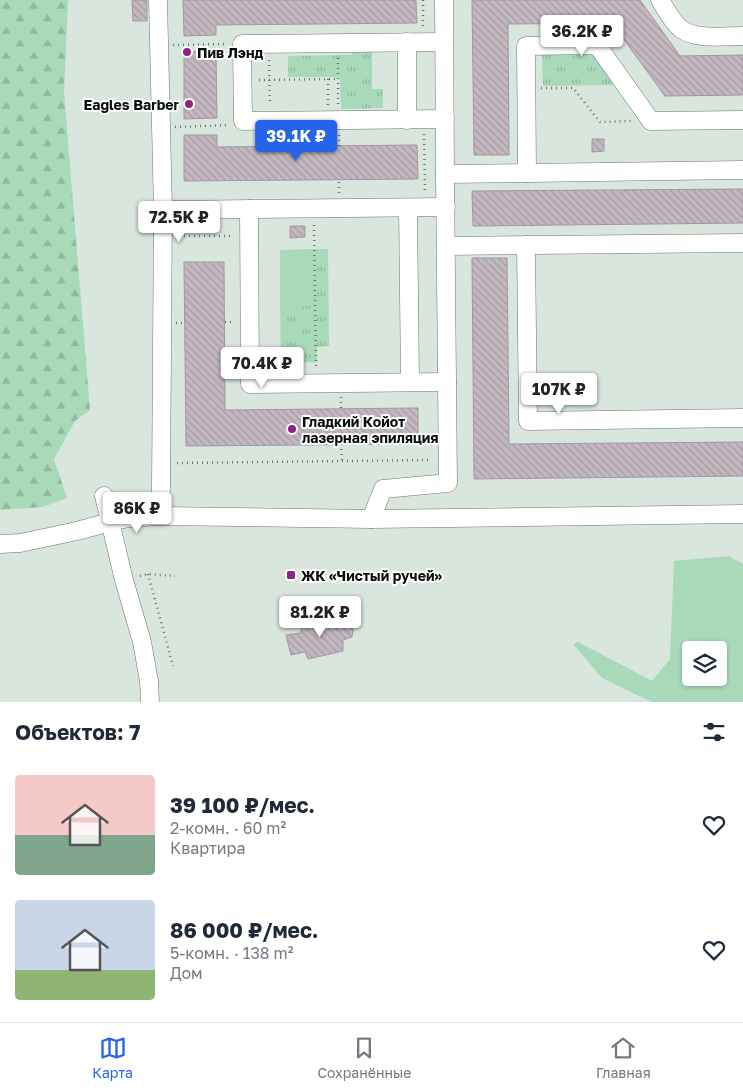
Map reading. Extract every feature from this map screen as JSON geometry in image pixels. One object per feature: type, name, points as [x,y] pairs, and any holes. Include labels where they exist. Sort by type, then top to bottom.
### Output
[{"type":"street","points":[[158,0],[163,210],[161,488],[159,516]]},
{"type":"street","points":[[371,519],[383,489],[448,483],[444,0]]},
{"type":"street","points":[[660,0],[680,28],[690,34],[743,36]]},
{"type":"street","points":[[407,42],[407,120]]},
{"type":"street","points":[[444,42],[242,44],[243,121],[445,119]]},
{"type":"street","points":[[527,173],[526,46],[597,45],[651,121],[743,120]]},
{"type":"street","points":[[444,174],[743,170]]},
{"type":"street","points":[[163,210],[446,207]]},
{"type":"street","points":[[408,208],[410,382]]},
{"type":"street","points":[[249,209],[250,384],[447,382]]},
{"type":"street","points":[[446,246],[743,243]]},
{"type":"street","points":[[526,245],[528,421],[743,418]]},
{"type":"street","points":[[104,496],[124,580],[142,642],[149,681],[150,702]]},
{"type":"street","points":[[0,544],[20,543],[77,532],[128,518],[159,516],[371,519],[743,514]]},
{"type":"path","points":[[423,0],[423,24]]},
{"type":"path","points":[[333,120],[338,79],[338,43]]},
{"type":"path","points":[[159,45],[242,44]]},
{"type":"path","points":[[269,44],[270,121]]},
{"type":"path","points":[[328,79],[333,120],[339,146]]},
{"type":"path","points":[[270,80],[338,79]]},
{"type":"path","points":[[526,88],[573,88],[600,122],[651,121]]},
{"type":"path","points":[[161,127],[227,126],[243,121]]},
{"type":"path","points":[[314,208],[316,383]]},
{"type":"path","points":[[163,237],[249,236]]},
{"type":"path","points":[[341,444],[342,461]]},
{"type":"path","points":[[161,463],[448,460]]},
{"type":"path","points":[[148,574],[173,666]]},
{"type":"path","points":[[135,577],[148,574],[176,576]]},
{"type":"green space","points":[[0,0],[68,0],[64,93],[90,410],[75,421],[54,459],[67,498],[43,507],[0,510]]},
{"type":"green space","points":[[352,50],[372,50],[372,89],[383,89],[383,108],[341,109],[340,77],[288,77],[288,56],[352,55]]},
{"type":"green space","points":[[542,54],[594,54],[616,85],[543,86]]},
{"type":"green space","points":[[311,249],[311,307],[280,307],[280,250]]},
{"type":"green space","points":[[311,249],[328,249],[329,346],[317,347],[317,362],[281,363],[280,307],[311,306]]},
{"type":"green space","points":[[729,556],[743,564],[743,702],[652,702],[602,678],[573,644],[578,642],[652,681],[670,659],[674,561]]},
{"type":"building","points":[[132,0],[147,0],[147,21],[133,21]]},
{"type":"building","points":[[183,0],[416,0],[417,23],[216,25],[216,35],[184,36]]},
{"type":"building","points":[[472,0],[640,0],[680,56],[743,55],[743,95],[665,96],[612,23],[508,24],[509,155],[474,155]]},
{"type":"building","points":[[216,51],[217,118],[184,119],[184,52]]},
{"type":"building","points":[[184,135],[217,135],[217,147],[417,145],[418,179],[184,181]]},
{"type":"building","points":[[592,139],[604,139],[604,151],[592,152]]},
{"type":"building","points":[[743,189],[743,223],[473,226],[472,191]]},
{"type":"building","points":[[290,226],[305,226],[305,237],[290,238]]},
{"type":"building","points":[[472,258],[507,258],[509,444],[743,442],[743,476],[474,479]]},
{"type":"building","points":[[184,262],[224,262],[225,410],[418,408],[418,444],[186,446]]},
{"type":"building","points":[[332,617],[332,623],[349,624],[353,630],[352,637],[343,640],[343,651],[308,659],[305,652],[291,655],[286,635],[300,633],[304,623]]},
{"type":"place","name":"Пив Лэнд","points":[[187,52]]},
{"type":"place","name":"Eagles Barber","points":[[189,104]]},
{"type":"place","name":"Гладкий Койот лазерная эпиляция","points":[[292,429]]},
{"type":"place","name":"ЖК «Чистый ручей»","points":[[291,575]]}]
